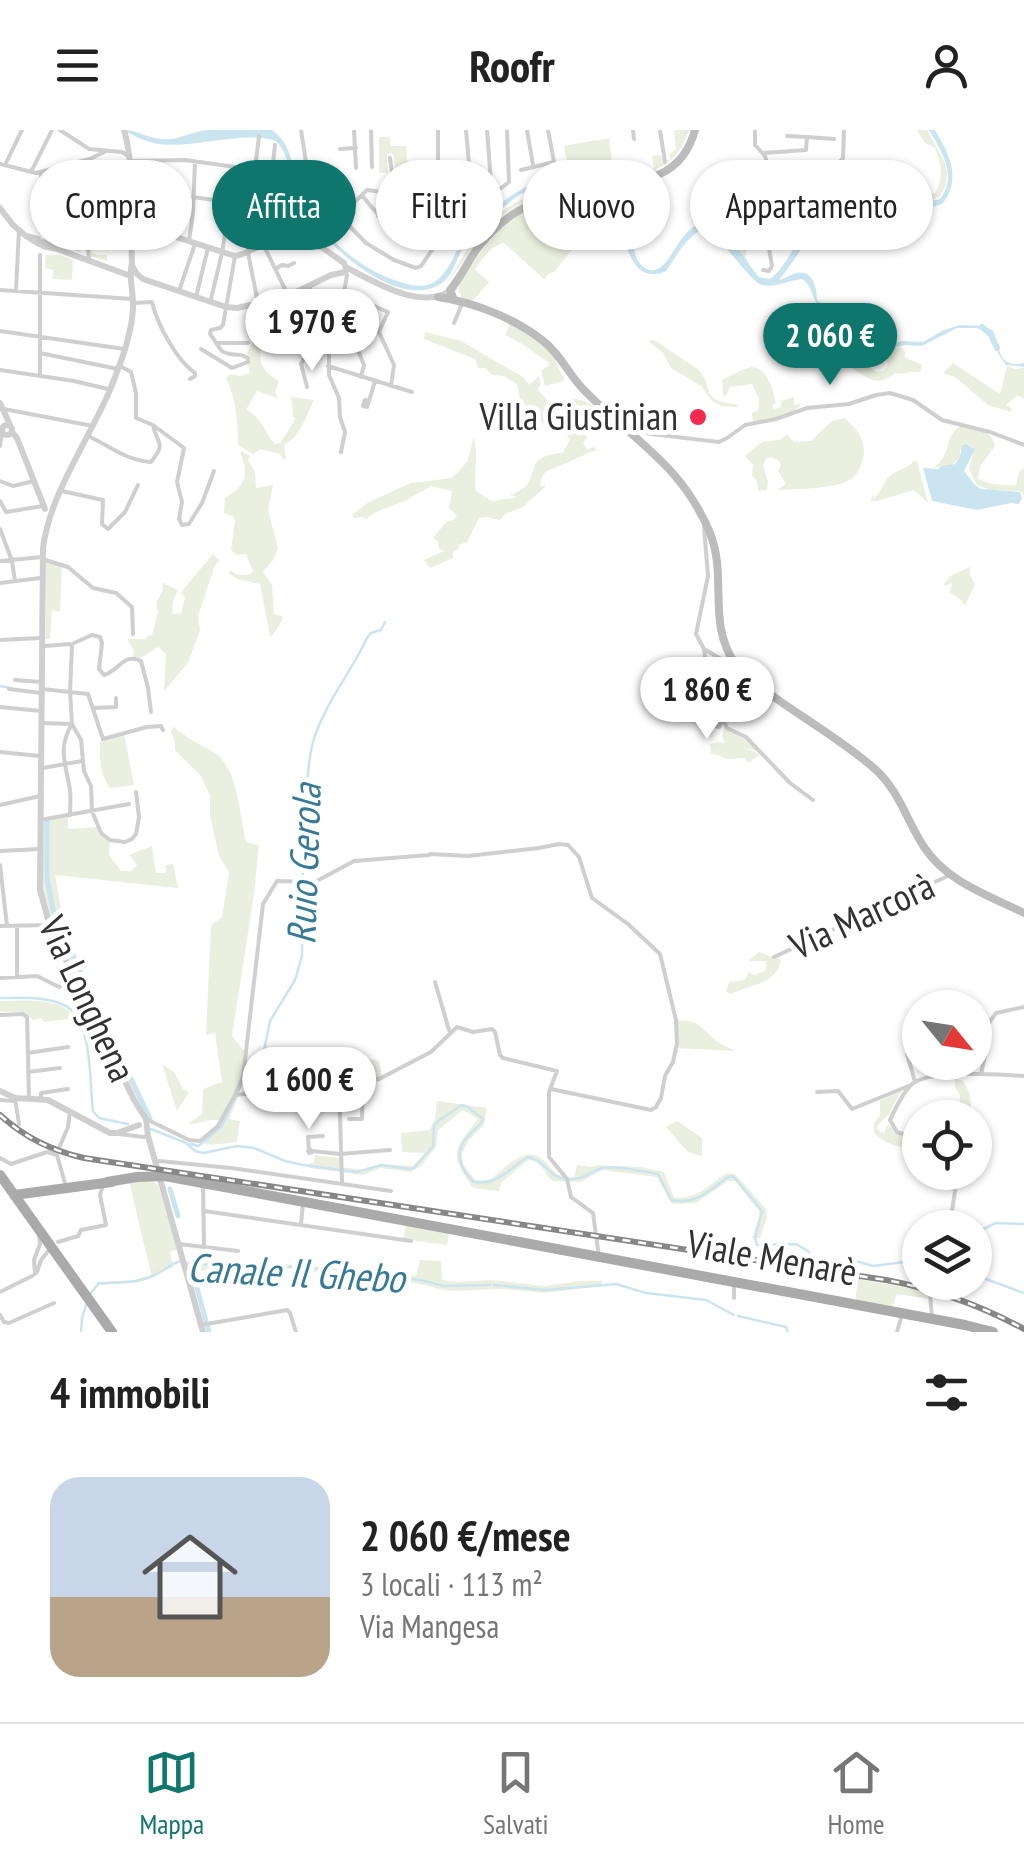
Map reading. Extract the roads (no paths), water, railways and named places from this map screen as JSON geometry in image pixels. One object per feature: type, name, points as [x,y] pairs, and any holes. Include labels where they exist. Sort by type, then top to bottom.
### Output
[{"type":"main road","points":[[503,223],[531,203],[651,178],[669,170],[686,153],[694,130]]},
{"type":"main road","points":[[456,296],[464,269],[477,250]]},
{"type":"main road","points":[[456,296],[458,282],[481,250]]},
{"type":"main road","points":[[438,296],[456,296],[542,339],[560,356],[586,393],[673,472],[705,522],[714,546],[712,576],[719,628],[736,665],[756,684],[873,767],[896,794],[924,846],[950,875],[1024,912]]},
{"type":"main road","points":[[0,1174],[22,1192],[101,1187],[159,1174],[200,1182]]},
{"type":"main road","points":[[159,1174],[200,1182]]},
{"type":"main road","name":"Viale Menarè","points":[[200,1182],[993,1332]]},
{"type":"main road","points":[[22,1192],[23,1208],[112,1332]]},
{"type":"street","points":[[22,130],[2,165],[30,172]]},
{"type":"street","points":[[36,160],[52,130]]},
{"type":"street","points":[[60,130],[85,147],[104,152],[127,151],[128,145]]},
{"type":"street","points":[[301,130],[306,160]]},
{"type":"street","points":[[354,130],[356,160]]},
{"type":"street","points":[[372,130],[372,167]]},
{"type":"street","points":[[438,130],[438,160]]},
{"type":"street","points":[[466,130],[469,160]]},
{"type":"street","points":[[487,130],[489,160]]},
{"type":"street","points":[[503,186],[510,180],[506,130]]},
{"type":"street","points":[[526,130],[532,160]]},
{"type":"street","points":[[548,130],[554,160]]},
{"type":"street","points":[[633,130],[634,139]]},
{"type":"street","points":[[660,130],[665,160]]},
{"type":"street","points":[[755,130],[754,145],[765,160]]},
{"type":"street","points":[[841,160],[844,130]]},
{"type":"street","points":[[124,131],[130,160]]},
{"type":"street","points":[[256,160],[260,136]]},
{"type":"street","points":[[787,136],[834,139]]},
{"type":"street","points":[[763,153],[806,150],[807,138]]},
{"type":"street","points":[[273,160],[275,145]]},
{"type":"street","points":[[340,149],[356,148]]},
{"type":"street","points":[[86,160],[104,152]]},
{"type":"street","points":[[122,152],[130,160]]},
{"type":"street","points":[[192,161],[212,163]]},
{"type":"street","points":[[195,161],[192,242],[235,256],[253,250]]},
{"type":"street","points":[[356,200],[368,190],[376,191]]},
{"type":"street","points":[[362,195],[376,213]]},
{"type":"street","points":[[193,196],[212,199]]},
{"type":"street","points":[[0,208],[30,237]]},
{"type":"street","points":[[16,291],[22,233]]},
{"type":"street","points":[[356,233],[376,249]]},
{"type":"street","points":[[196,297],[208,248]]},
{"type":"street","points":[[40,250],[40,376]]},
{"type":"street","points":[[62,250],[210,302],[238,308],[288,296],[348,272],[404,294],[438,296],[450,288],[464,269]]},
{"type":"street","points":[[86,250],[88,260]]},
{"type":"street","points":[[0,501],[4,510],[46,506],[60,495],[119,368],[132,297],[132,250]]},
{"type":"street","points":[[179,291],[190,250]]},
{"type":"street","points":[[210,302],[222,250]]},
{"type":"street","points":[[266,250],[304,335],[308,351],[301,364],[307,387]]},
{"type":"street","points":[[324,250],[344,263],[348,272],[341,308],[364,366],[361,376]]},
{"type":"street","points":[[378,250],[413,268],[421,266],[431,250]]},
{"type":"street","points":[[762,270],[769,271],[772,266],[769,250]]},
{"type":"street","points":[[248,253],[263,328],[282,348],[304,335]]},
{"type":"street","points":[[201,349],[231,368],[247,364],[246,355],[224,352],[210,335],[210,330],[222,326],[235,256]]},
{"type":"street","points":[[275,269],[294,263]]},
{"type":"street","points":[[309,286],[317,303],[318,328],[329,351],[330,377],[338,392],[345,430],[341,452]]},
{"type":"street","points":[[0,290],[132,297],[152,302],[181,362],[195,373],[190,379]]},
{"type":"street","points":[[342,293],[388,312],[379,332]]},
{"type":"street","points":[[454,323],[456,296]]},
{"type":"street","points":[[263,328],[298,316]]},
{"type":"street","points":[[346,324],[379,332],[394,362],[390,386]]},
{"type":"street","points":[[0,331],[124,349]]},
{"type":"street","points":[[217,342],[248,343]]},
{"type":"street","points":[[40,353],[131,372],[136,418],[153,425],[184,448],[177,482],[182,525],[189,524],[199,509],[214,470]]},
{"type":"street","points":[[328,366],[412,392]]},
{"type":"street","points":[[0,370],[110,390]]},
{"type":"street","points":[[369,401],[376,381]]},
{"type":"street","points":[[622,426],[651,434],[720,442],[745,425],[776,420],[807,408],[849,404],[890,393],[910,399],[942,420],[1024,445]]},
{"type":"street","points":[[2,409],[93,426]]},
{"type":"street","points":[[2,409],[6,419],[4,433],[17,440],[46,506]]},
{"type":"street","points":[[88,436],[118,454],[149,462],[161,449],[153,425]]},
{"type":"street","points":[[0,480],[13,486],[34,481]]},
{"type":"street","points":[[60,495],[103,500],[102,524],[108,529],[125,512],[138,485]]},
{"type":"street","name":"Via Longhena","points":[[46,506],[42,558],[41,896],[49,925],[143,1122],[204,1327]]},
{"type":"street","points":[[0,529],[15,581]]},
{"type":"street","points":[[0,561],[42,558],[68,567],[92,588],[118,594],[132,607],[134,634]]},
{"type":"street","points":[[712,576],[696,630],[698,641],[729,666],[736,665]]},
{"type":"street","points":[[0,583],[42,578]]},
{"type":"street","points":[[0,640],[72,644],[92,635],[100,637],[99,670],[104,675],[130,657],[141,661],[151,712]]},
{"type":"street","points":[[72,644],[72,724],[81,740],[92,811],[106,837],[118,842],[136,834],[136,792]]},
{"type":"street","points":[[704,649],[709,688],[728,729],[746,737],[790,783],[814,800]]},
{"type":"street","points":[[15,680],[41,688]]},
{"type":"street","points":[[9,689],[41,688],[88,694],[103,739],[153,726],[163,730]]},
{"type":"street","points":[[93,708],[116,707],[116,698]]},
{"type":"street","points":[[653,704],[680,706],[699,720],[719,727],[716,707]]},
{"type":"street","points":[[0,707],[41,711]]},
{"type":"street","points":[[41,723],[72,724]]},
{"type":"street","points":[[70,815],[64,765],[65,738],[72,724]]},
{"type":"street","points":[[0,752],[40,756]]},
{"type":"street","points":[[40,768],[82,761]]},
{"type":"street","points":[[0,805],[40,796]]},
{"type":"street","points":[[40,828],[70,815],[129,804]]},
{"type":"street","points":[[115,1134],[143,1122],[189,1140],[200,1140],[218,1126],[243,1077],[264,901],[277,881],[320,881],[354,861],[431,853],[468,856],[568,844],[579,857],[592,898],[660,954],[678,1036],[656,1107],[651,1110],[550,1089]]},
{"type":"street","points":[[0,851],[40,849]]},
{"type":"street","points":[[0,865],[4,926],[49,925]]},
{"type":"street","name":"Via Marcorà","points":[[774,957],[950,875]]},
{"type":"street","points":[[17,926],[18,977]]},
{"type":"street","points":[[0,978],[36,976],[59,988],[76,980]]},
{"type":"street","points":[[435,982],[450,1032]]},
{"type":"street","points":[[992,1021],[996,1013],[1024,1006]]},
{"type":"street","points":[[0,1015],[26,1015],[28,1098]]},
{"type":"street","points":[[237,1095],[382,1078],[428,1054],[457,1027],[473,1032],[494,1030],[503,1058],[556,1069],[550,1089],[548,1152],[554,1166],[568,1180],[571,1198],[593,1212],[599,1257]]},
{"type":"street","points":[[28,1053],[68,1047]]},
{"type":"street","points":[[28,1072],[60,1068]]},
{"type":"street","points":[[992,1075],[1024,1076]]},
{"type":"street","points":[[903,1100],[912,1080]]},
{"type":"street","points":[[816,1092],[838,1091],[852,1109],[928,1080]]},
{"type":"street","points":[[349,1118],[362,1119],[363,1081]]},
{"type":"street","points":[[339,1084],[342,1182]]},
{"type":"street","points":[[41,1098],[41,1092],[68,1088]]},
{"type":"street","points":[[0,1091],[15,1099]]},
{"type":"street","points":[[0,1100],[41,1098],[115,1134],[146,1136]]},
{"type":"street","points":[[15,1099],[19,1124]]},
{"type":"street","points":[[902,1101],[890,1120],[902,1134]]},
{"type":"street","points":[[59,1148],[70,1112]]},
{"type":"street","points":[[323,1136],[308,1137],[311,1150],[342,1154],[390,1150]]},
{"type":"street","points":[[0,1158],[11,1164],[47,1152],[58,1155],[66,1188]]},
{"type":"street","points":[[159,1174],[217,1166],[391,1192]]},
{"type":"street","points":[[159,1174],[167,1183],[176,1179]]},
{"type":"street","points":[[200,1182],[204,1246]]},
{"type":"street","points":[[33,1275],[34,1260],[49,1245],[78,1236],[80,1230],[106,1224],[101,1187]]},
{"type":"street","points":[[301,1224],[304,1202]]},
{"type":"street","points":[[204,1211],[411,1241]]},
{"type":"street","points":[[404,1240],[407,1221]]},
{"type":"street","points":[[179,1244],[238,1251]]},
{"type":"street","points":[[0,1292],[33,1275],[49,1245]]},
{"type":"street","points":[[42,1260],[55,1258],[65,1267]]},
{"type":"street","points":[[734,1282],[734,1298]]},
{"type":"street","points":[[931,1300],[932,1318]]},
{"type":"street","points":[[0,1314],[2,1324],[54,1304]]},
{"type":"street","points":[[204,1327],[287,1310],[296,1332]]},
{"type":"street","points":[[896,1332],[902,1313]]},
{"type":"water","points":[[123,130],[167,139],[208,130],[272,130],[291,160],[287,160],[276,141],[263,138],[172,145],[145,140]]},
{"type":"water","points":[[929,130],[935,130],[953,175],[949,194],[933,206],[933,200],[940,199],[948,173]]},
{"type":"water","points":[[523,189],[523,193],[503,208],[503,202]]},
{"type":"water","points":[[690,230],[690,238],[666,271],[641,271],[628,250],[634,250],[645,268],[661,267]]},
{"type":"water","points":[[461,250],[452,272],[442,283],[417,290],[378,279],[340,251],[394,280],[424,286],[441,277]]},
{"type":"water","points":[[728,250],[739,250],[759,277],[770,279],[793,250],[800,250],[779,280],[805,273],[823,305],[873,307],[879,317],[876,341],[882,347],[902,341],[923,342],[960,325],[985,326],[993,331],[1005,360],[1024,363],[1024,367],[1006,365],[990,332],[976,328],[957,328],[922,346],[905,345],[882,351],[873,341],[872,310],[821,307],[802,279],[762,285]]},
{"type":"water","points":[[965,444],[975,449],[964,471],[975,485],[981,489],[1020,492],[1019,504],[977,510],[932,501],[923,468],[955,464]]},
{"type":"waterway","points":[[982,327],[997,348]]},
{"type":"waterway","name":"Ruio Gerola","points":[[191,1144],[198,1146],[222,1126],[247,1073],[263,1055],[270,1021],[295,980],[302,956],[302,830],[313,742],[367,638],[381,630],[385,622]]},
{"type":"waterway","points":[[0,686],[11,688]]},
{"type":"waterway","points":[[47,821],[47,879],[55,919],[150,1119]]},
{"type":"waterway","points":[[0,998],[49,1000],[74,1012],[85,1038],[93,1111],[99,1118],[128,1124]]},
{"type":"waterway","points":[[151,1129],[203,1153],[237,1146],[303,1165],[357,1172],[381,1165],[410,1169],[433,1146],[438,1121],[462,1105],[483,1119],[460,1150],[463,1167],[474,1182],[497,1179],[528,1157],[567,1179],[609,1167],[658,1174],[671,1200],[687,1201],[733,1176],[762,1211],[757,1245],[796,1244],[808,1251],[817,1265],[832,1269],[856,1261],[873,1266],[902,1262]]},
{"type":"waterway","points":[[170,1189],[178,1216]]},
{"type":"waterway","points":[[992,1225],[1024,1224]]},
{"type":"waterway","name":"Canale Il Ghebo","points":[[90,1294],[99,1283],[145,1279],[181,1261]]},
{"type":"waterway","name":"Canale Il Ghebo","points":[[188,1264],[301,1267],[444,1286],[490,1285]]},
{"type":"waterway","points":[[192,1270],[209,1332]]},
{"type":"waterway","points":[[992,1281],[1024,1293]]},
{"type":"waterway","name":"Canale Il Ghebo","points":[[494,1285],[545,1290],[616,1284],[646,1293],[706,1300],[734,1315]]},
{"type":"waterway","name":"Canale Il Ghebo","points":[[81,1332],[87,1302]]},
{"type":"waterway","name":"Canale Il Ghebo","points":[[738,1316],[786,1327],[788,1332]]},
{"type":"railway","points":[[0,1115],[39,1142],[84,1158],[886,1280],[957,1299],[1024,1329]]},
{"type":"place","name":"Villa Giustinian","points":[[698,417]]}]
